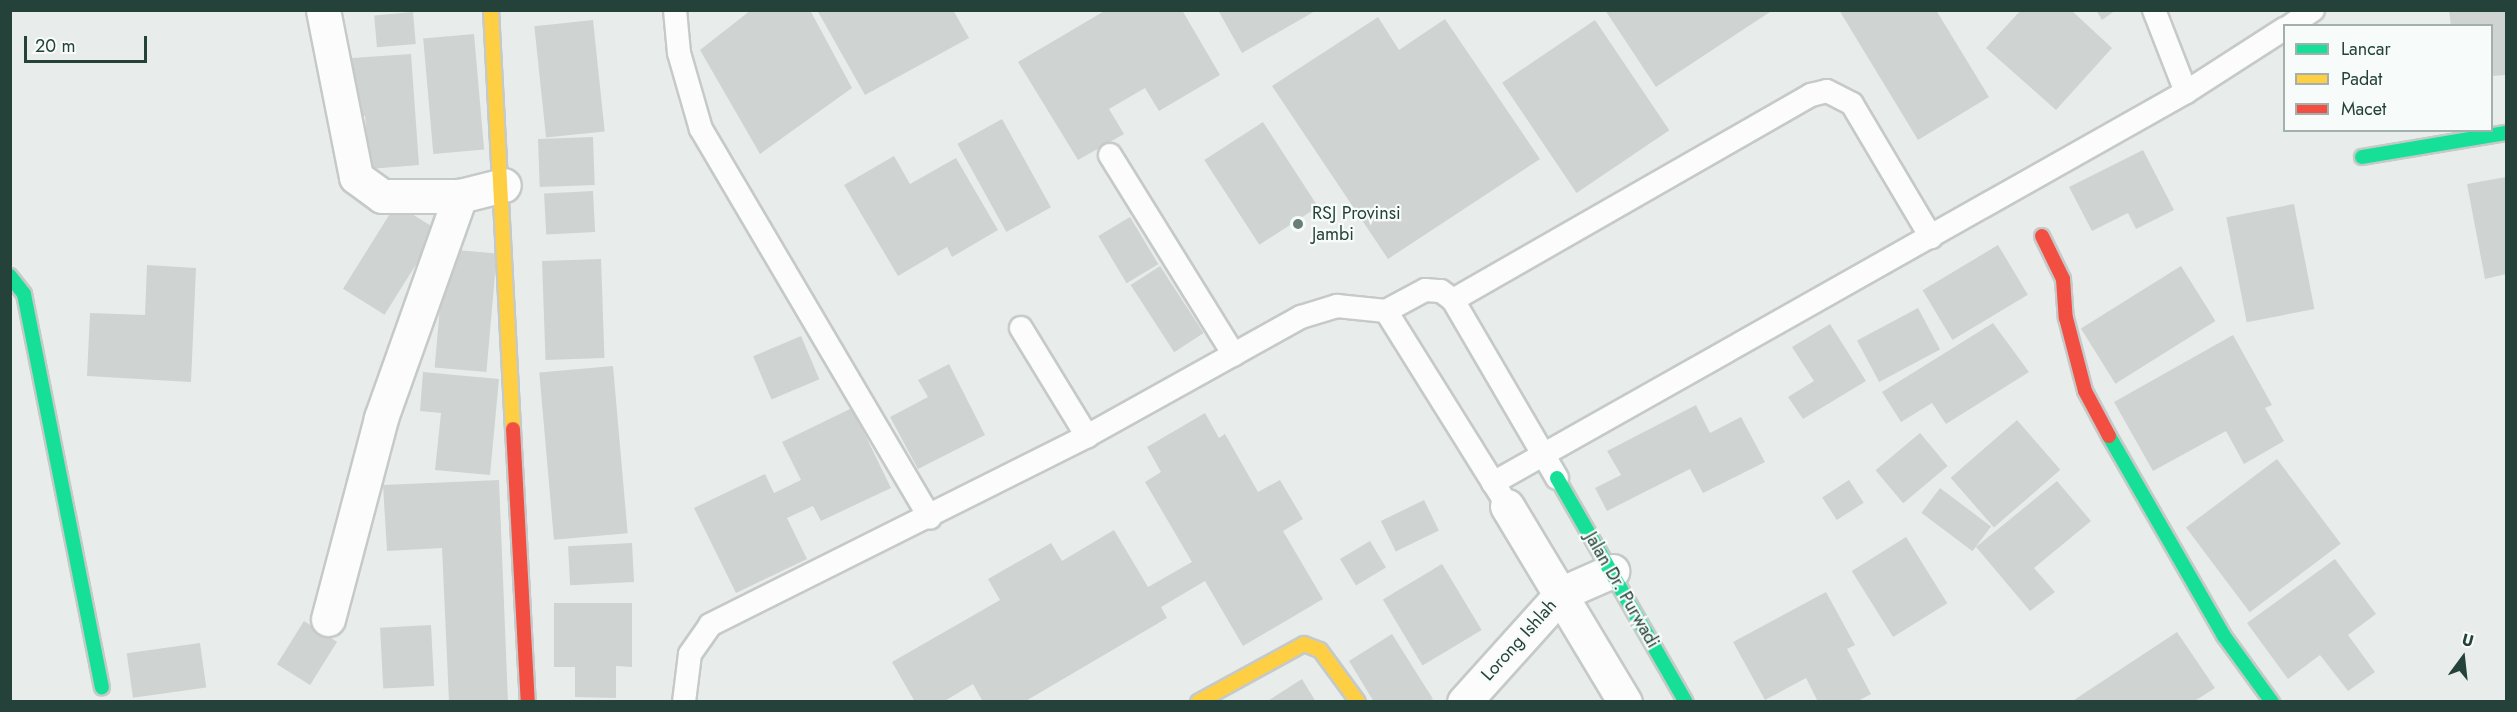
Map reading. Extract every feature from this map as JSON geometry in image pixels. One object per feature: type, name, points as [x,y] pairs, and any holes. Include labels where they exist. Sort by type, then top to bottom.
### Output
[{"type":"street","points":[[323,10],[356,177],[382,196],[460,196],[504,185]]},
{"type":"street","points":[[491,10],[504,185],[528,702]]},
{"type":"street","points":[[2362,157],[2506,133]]},
{"type":"street","points":[[328,619],[381,418],[460,196]]},
{"type":"street","points":[[2042,236],[2063,279],[2066,318],[2085,391],[2149,512],[2218,627],[2272,702]]},
{"type":"street","points":[[10,276],[24,294],[102,687]]},
{"type":"street","name":"Jalan Dr. Purwadi","points":[[1557,478],[1686,702]]},
{"type":"street","points":[[1500,495],[1562,593],[1625,702]]},
{"type":"street","name":"Lorong Ishlah","points":[[1464,702],[1562,593],[1612,571]]},
{"type":"street","points":[[1198,702],[1304,644],[1320,650],[1358,702]]},
{"type":"lane","points":[[675,10],[679,53],[701,129],[930,518]]},
{"type":"lane","points":[[2154,10],[2186,92]]},
{"type":"lane","points":[[2293,24],[2313,10]]},
{"type":"lane","points":[[1386,311],[1500,495],[1543,456],[2186,92],[2283,30]]},
{"type":"lane","points":[[1453,300],[1811,95],[1827,92],[1852,104],[1930,237]]},
{"type":"lane","points":[[1110,155],[1234,355]]},
{"type":"lane","points":[[684,702],[690,654],[710,625],[930,518],[1087,436],[1301,317],[1336,306],[1386,311],[1425,290],[1441,291],[1453,300],[1557,478]]},
{"type":"lane","points":[[1021,327],[1087,436]]},
{"type":"building","points":[[751,10],[810,10],[852,88],[760,154],[700,50]]},
{"type":"building","points":[[817,10],[953,10],[969,38],[865,95]]},
{"type":"building","points":[[1106,10],[1182,10],[1220,75],[1159,111],[1145,88],[1109,109],[1124,134],[1078,160],[1018,62]]},
{"type":"building","points":[[1218,10],[1317,10],[1242,53]]},
{"type":"building","points":[[1605,10],[1773,10],[1656,87]]},
{"type":"building","points":[[1839,10],[1936,10],[1989,97],[1918,140]]},
{"type":"building","points":[[2021,10],[2071,10],[2112,48],[2056,110],[1986,48]]},
{"type":"building","points":[[2096,10],[2116,10],[2102,20]]},
{"type":"building","points":[[2449,10],[2506,10],[2506,75],[2493,76],[2493,24],[2451,24]]},
{"type":"building","points":[[413,12],[416,44],[377,47],[374,15]]},
{"type":"building","points":[[1378,17],[1399,50],[1445,19],[1540,159],[1388,259],[1272,86]]},
{"type":"building","points":[[593,20],[605,131],[546,138],[534,26]]},
{"type":"building","points":[[1595,20],[1669,130],[1577,193],[1502,83]]},
{"type":"building","points":[[474,34],[484,150],[433,154],[423,38]]},
{"type":"building","points":[[411,54],[419,165],[369,169],[365,116],[356,116],[352,58]]},
{"type":"building","points":[[1002,119],[1051,207],[1006,232],[957,144]]},
{"type":"building","points":[[1263,122],[1318,207],[1259,245],[1204,160]]},
{"type":"building","points":[[593,137],[595,185],[540,187],[538,139]]},
{"type":"building","points":[[2143,150],[2174,210],[2136,229],[2128,213],[2092,231],[2069,187]]},
{"type":"building","points":[[894,156],[910,184],[956,158],[998,230],[952,257],[947,247],[898,276],[844,185]]},
{"type":"building","points":[[2506,177],[2506,274],[2485,279],[2467,184]]},
{"type":"building","points":[[593,191],[595,232],[546,235],[544,194]]},
{"type":"building","points":[[396,204],[438,230],[385,315],[343,289]]},
{"type":"building","points":[[2294,204],[2314,309],[2247,322],[2226,217]]},
{"type":"building","points":[[1130,217],[1158,264],[1127,283],[1098,236]]},
{"type":"building","points":[[1998,245],[2028,295],[1952,340],[1923,290]]},
{"type":"building","points":[[445,249],[497,254],[486,372],[435,368]]},
{"type":"building","points":[[601,259],[604,358],[545,360],[542,261]]},
{"type":"building","points":[[147,265],[196,268],[191,382],[87,376],[90,313],[145,315]]},
{"type":"building","points":[[1160,266],[1204,333],[1174,352],[1131,285]]},
{"type":"building","points":[[2181,266],[2215,321],[2115,384],[2081,329]]},
{"type":"building","points":[[1918,308],[1940,349],[1879,382],[1857,340]]},
{"type":"building","points":[[1993,323],[2029,372],[1946,424],[1932,403],[1901,422],[1882,392]]},
{"type":"building","points":[[1830,324],[1866,381],[1803,419],[1788,397],[1814,381],[1792,347]]},
{"type":"building","points":[[2233,335],[2272,405],[2265,408],[2284,441],[2244,464],[2226,431],[2153,471],[2114,402]]},
{"type":"building","points":[[801,336],[819,379],[771,400],[753,356]]},
{"type":"building","points":[[949,364],[985,435],[918,469],[890,417],[928,397],[918,380]]},
{"type":"building","points":[[613,366],[628,533],[554,540],[539,372]]},
{"type":"building","points":[[423,372],[499,379],[490,475],[435,470],[441,413],[420,411]]},
{"type":"building","points":[[1696,405],[1710,433],[1741,417],[1765,462],[1703,493],[1690,469],[1607,511],[1595,488],[1621,475],[1607,451]]},
{"type":"building","points":[[852,408],[891,488],[821,521],[813,506],[787,518],[807,559],[736,593],[694,508],[765,474],[774,493],[801,480],[782,442]]},
{"type":"building","points":[[1205,413],[1219,438],[1225,434],[1258,492],[1280,480],[1303,519],[1283,531],[1323,599],[1243,646],[1205,581],[1161,607],[1167,618],[1024,702],[983,702],[973,684],[943,702],[915,702],[892,662],[1000,600],[988,579],[1051,543],[1062,561],[1114,530],[1148,587],[1192,562],[1145,482],[1161,472],[1147,447]]},
{"type":"building","points":[[2017,420],[2060,470],[1994,528],[1951,478]]},
{"type":"building","points":[[1920,433],[1948,466],[1903,503],[1876,470]]},
{"type":"building","points":[[2277,459],[2341,544],[2250,612],[2186,528]]},
{"type":"building","points":[[499,480],[508,702],[449,702],[442,548],[387,551],[383,485]]},
{"type":"building","points":[[1849,480],[1864,503],[1837,520],[1822,497]]},
{"type":"building","points":[[2057,481],[2091,521],[2034,568],[2055,592],[2030,611],[1976,547]]},
{"type":"building","points":[[1940,488],[1991,527],[1972,551],[1921,513]]},
{"type":"building","points":[[1424,500],[1439,531],[1396,552],[1381,521]]},
{"type":"building","points":[[1906,537],[1947,603],[1893,637],[1852,571]]},
{"type":"building","points":[[1370,541],[1386,568],[1356,586],[1340,559]]},
{"type":"building","points":[[632,543],[634,582],[570,585],[568,546]]},
{"type":"building","points":[[2335,559],[2376,614],[2348,635],[2375,672],[2348,691],[2320,655],[2288,679],[2247,623]]},
{"type":"building","points":[[1442,564],[1482,630],[1423,666],[1383,600]]},
{"type":"building","points":[[1826,592],[1855,645],[1847,649],[1871,694],[1856,702],[1818,702],[1806,678],[1765,700],[1733,642]]},
{"type":"building","points":[[554,603],[632,603],[632,667],[616,666],[616,698],[575,697],[575,667],[554,667]]},
{"type":"building","points":[[304,621],[337,642],[310,685],[277,664]]},
{"type":"building","points":[[431,625],[434,686],[383,689],[380,628]]},
{"type":"building","points":[[2177,632],[2215,688],[2193,702],[2071,702]]},
{"type":"building","points":[[1392,634],[1433,699],[1428,702],[1374,702],[1349,661]]},
{"type":"building","points":[[200,643],[206,688],[133,698],[127,653]]},
{"type":"building","points":[[1302,679],[1316,702],[1266,702]]},
{"type":"traffic: fast","points":[[2362,157],[2506,133]]},
{"type":"traffic: fast","points":[[10,276],[24,294],[102,687]]},
{"type":"traffic: fast","points":[[2109,436],[2224,636],[2272,702]]},
{"type":"traffic: fast","points":[[1557,478],[1686,702]]},
{"type":"traffic: slow","points":[[491,10],[513,429]]},
{"type":"traffic: slow","points":[[1198,702],[1304,644],[1320,650],[1358,702]]},
{"type":"traffic: jam","points":[[2042,236],[2063,279],[2066,318],[2085,391],[2109,436]]},
{"type":"traffic: jam","points":[[513,429],[528,702]]},
{"type":"place","name":"RSJ Provinsi Jambi","points":[[1298,224]]}]
